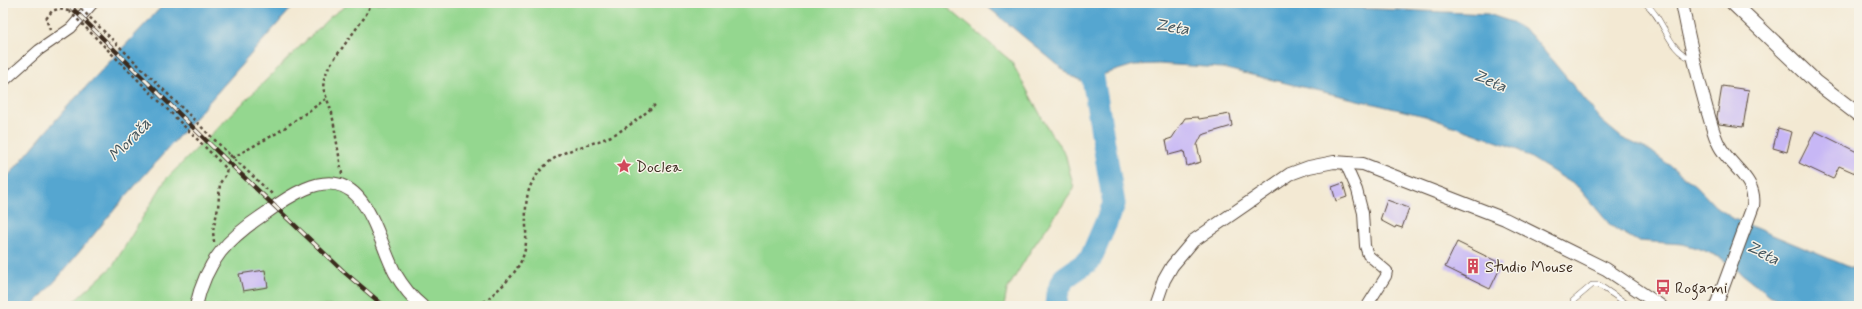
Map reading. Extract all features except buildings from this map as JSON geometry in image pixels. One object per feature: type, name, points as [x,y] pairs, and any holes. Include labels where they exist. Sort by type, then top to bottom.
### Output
[{"type":"main road","points":[[1733,3],[1816,82],[1859,115]]},
{"type":"street","points":[[3,82],[39,50],[71,28],[93,3]]},
{"type":"street","points":[[1682,3],[1716,140],[1722,150],[1748,181],[1753,193],[1753,206],[1716,306]]},
{"type":"street","points":[[1155,306],[1164,280],[1172,266],[1193,241],[1290,174],[1309,167],[1334,162],[1363,164],[1505,219],[1606,269],[1661,306]]},
{"type":"street","points":[[1345,163],[1357,190],[1364,213],[1365,246],[1368,255],[1387,271],[1386,276],[1367,306]]},
{"type":"street","points":[[196,306],[202,281],[220,251],[232,238],[250,223],[306,189],[328,184],[346,188],[357,196],[371,215],[395,273],[403,285],[422,306]]},
{"type":"lane","points":[[1644,3],[1660,21],[1674,48],[1684,57],[1695,60]]},
{"type":"lane","points":[[1574,306],[1574,301],[1592,285],[1599,285],[1630,306]]},
{"type":"path","points":[[346,188],[332,113],[323,88],[324,79],[330,66],[364,18],[372,3]]},
{"type":"path","points":[[77,5],[231,156],[283,202]]},
{"type":"path","points":[[55,39],[48,28],[46,19],[52,11],[58,9],[69,11],[227,169],[225,176],[220,183],[218,208],[213,232],[214,242],[220,251]]},
{"type":"path","points":[[231,156],[278,133],[326,99]]},
{"type":"path","points":[[479,306],[511,278],[522,260],[526,243],[525,207],[533,180],[548,162],[566,151],[614,134],[631,124],[654,105]]},
{"type":"green space","name":"Doclea","points":[[350,3],[942,3],[1011,61],[1051,134],[1065,153],[1074,189],[1031,250],[1007,290],[1004,306],[69,306],[113,266],[166,179],[330,17]]},
{"type":"water","name":"Morača","points":[[165,3],[296,3],[120,203],[56,280],[32,306],[3,306],[3,182],[66,108]]},
{"type":"water","name":"Zeta","points":[[983,3],[1245,3],[1488,14],[1512,22],[1531,35],[1604,123],[1622,138],[1651,151],[1696,186],[1715,206],[1734,219],[1859,271],[1859,306],[1801,306],[1788,304],[1771,296],[1721,258],[1703,250],[1683,244],[1637,241],[1611,226],[1578,187],[1515,148],[1425,116],[1222,68],[1159,64],[1134,65],[1082,81],[1071,76]]},
{"type":"waterway","points":[[1056,306],[1057,294],[1064,278],[1090,260],[1114,204],[1088,48]]},
{"type":"railway","points":[[67,3],[225,159],[343,271],[384,306]]},
{"type":"place","name":"Doclea","points":[[624,166]]},
{"type":"place","name":"Studio Mouse","points":[[1473,266]]},
{"type":"place","name":"Rogami","points":[[1663,287]]}]
